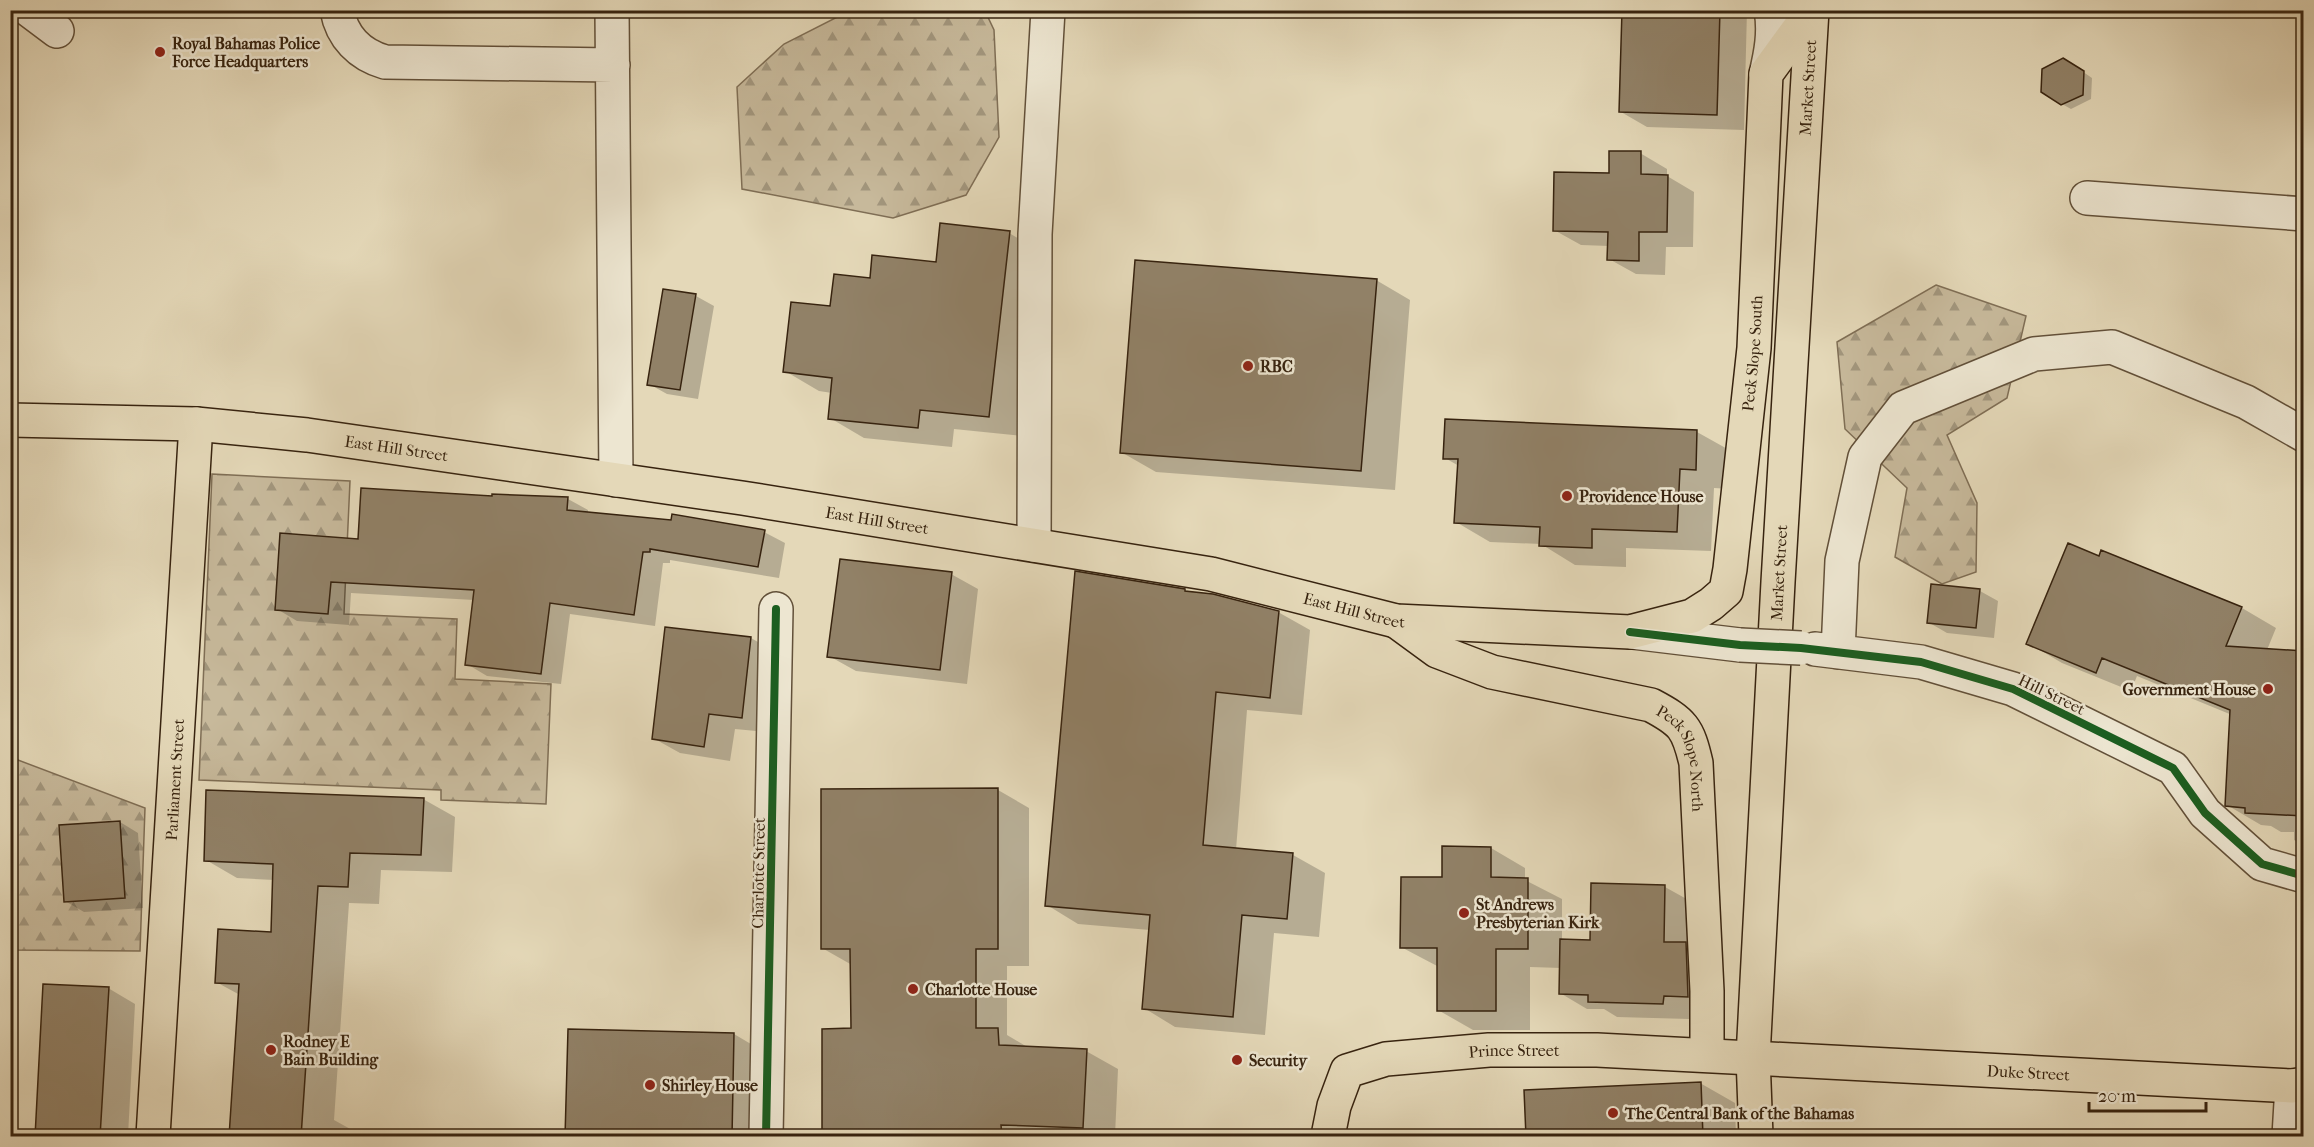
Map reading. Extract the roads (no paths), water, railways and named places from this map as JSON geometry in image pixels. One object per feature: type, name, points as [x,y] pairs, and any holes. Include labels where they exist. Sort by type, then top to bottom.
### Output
[{"type":"main road","points":[[1766,74],[1812,11]]},
{"type":"main road","name":"Market Street","points":[[1756,1137],[1753,1057],[1812,11]]},
{"type":"main road","name":"Peck Slope South","points":[[1630,632],[1692,616],[1726,591],[1754,348],[1766,74]]},
{"type":"main road","name":"East Hill Street","points":[[10,420],[195,424],[307,435],[780,503],[1211,574],[1396,621],[1630,632]]},
{"type":"main road","name":"Parliament Street","points":[[153,1137],[195,424]]},
{"type":"main road","name":"Peck Slope North","points":[[1396,621],[1437,651],[1492,672],[1651,705],[1675,717],[1690,737],[1696,763],[1705,944],[1707,1055]]},
{"type":"main road","name":"Prince Street","points":[[1328,1137],[1334,1106],[1347,1071],[1386,1059],[1489,1050],[1597,1050],[1753,1057]]},
{"type":"main road","name":"Duke Street","points":[[1753,1057],[2298,1085]]},
{"type":"street","points":[[29,10],[57,31]]},
{"type":"street","points":[[338,10],[346,33],[357,49],[370,58],[385,62],[613,65]]},
{"type":"street","points":[[612,10],[616,480]]},
{"type":"street","points":[[1034,545],[1035,234],[1048,10]]},
{"type":"street","name":"Peck Slope South","points":[[1766,74],[1773,36],[1771,10]]},
{"type":"street","points":[[2087,198],[2304,214]]},
{"type":"street","points":[[1838,652],[1842,561],[1864,457],[1903,408],[2034,354],[2112,347],[2246,402],[2304,435]]},
{"type":"street","name":"Charlotte Street","points":[[766,1137],[776,609]]},
{"type":"street","name":"East Hill Street","points":[[1630,632],[1740,645]]},
{"type":"street","name":"Hill Street","points":[[1740,645],[1801,648],[1921,662],[2013,689],[2173,768],[2205,813],[2262,864],[2304,876]]},
{"type":"street","points":[[2289,1137],[2298,1085]]},
{"type":"place","name":"Royal Bahamas Police Force Headquarters","points":[[160,52]]},
{"type":"place","name":"RBC","points":[[1248,366]]},
{"type":"place","name":"Providence House","points":[[1567,496]]},
{"type":"place","name":"Government House","points":[[2268,689]]},
{"type":"place","name":"St Andrews Presbyterian Kirk","points":[[1464,913]]},
{"type":"place","name":"Charlotte House","points":[[913,989]]},
{"type":"place","name":"Rodney E Bain Building","points":[[271,1050]]},
{"type":"place","name":"Security","points":[[1237,1060]]},
{"type":"place","name":"Shirley House","points":[[650,1085]]},
{"type":"place","name":"The Central Bank of the Bahamas","points":[[1613,1113]]}]
